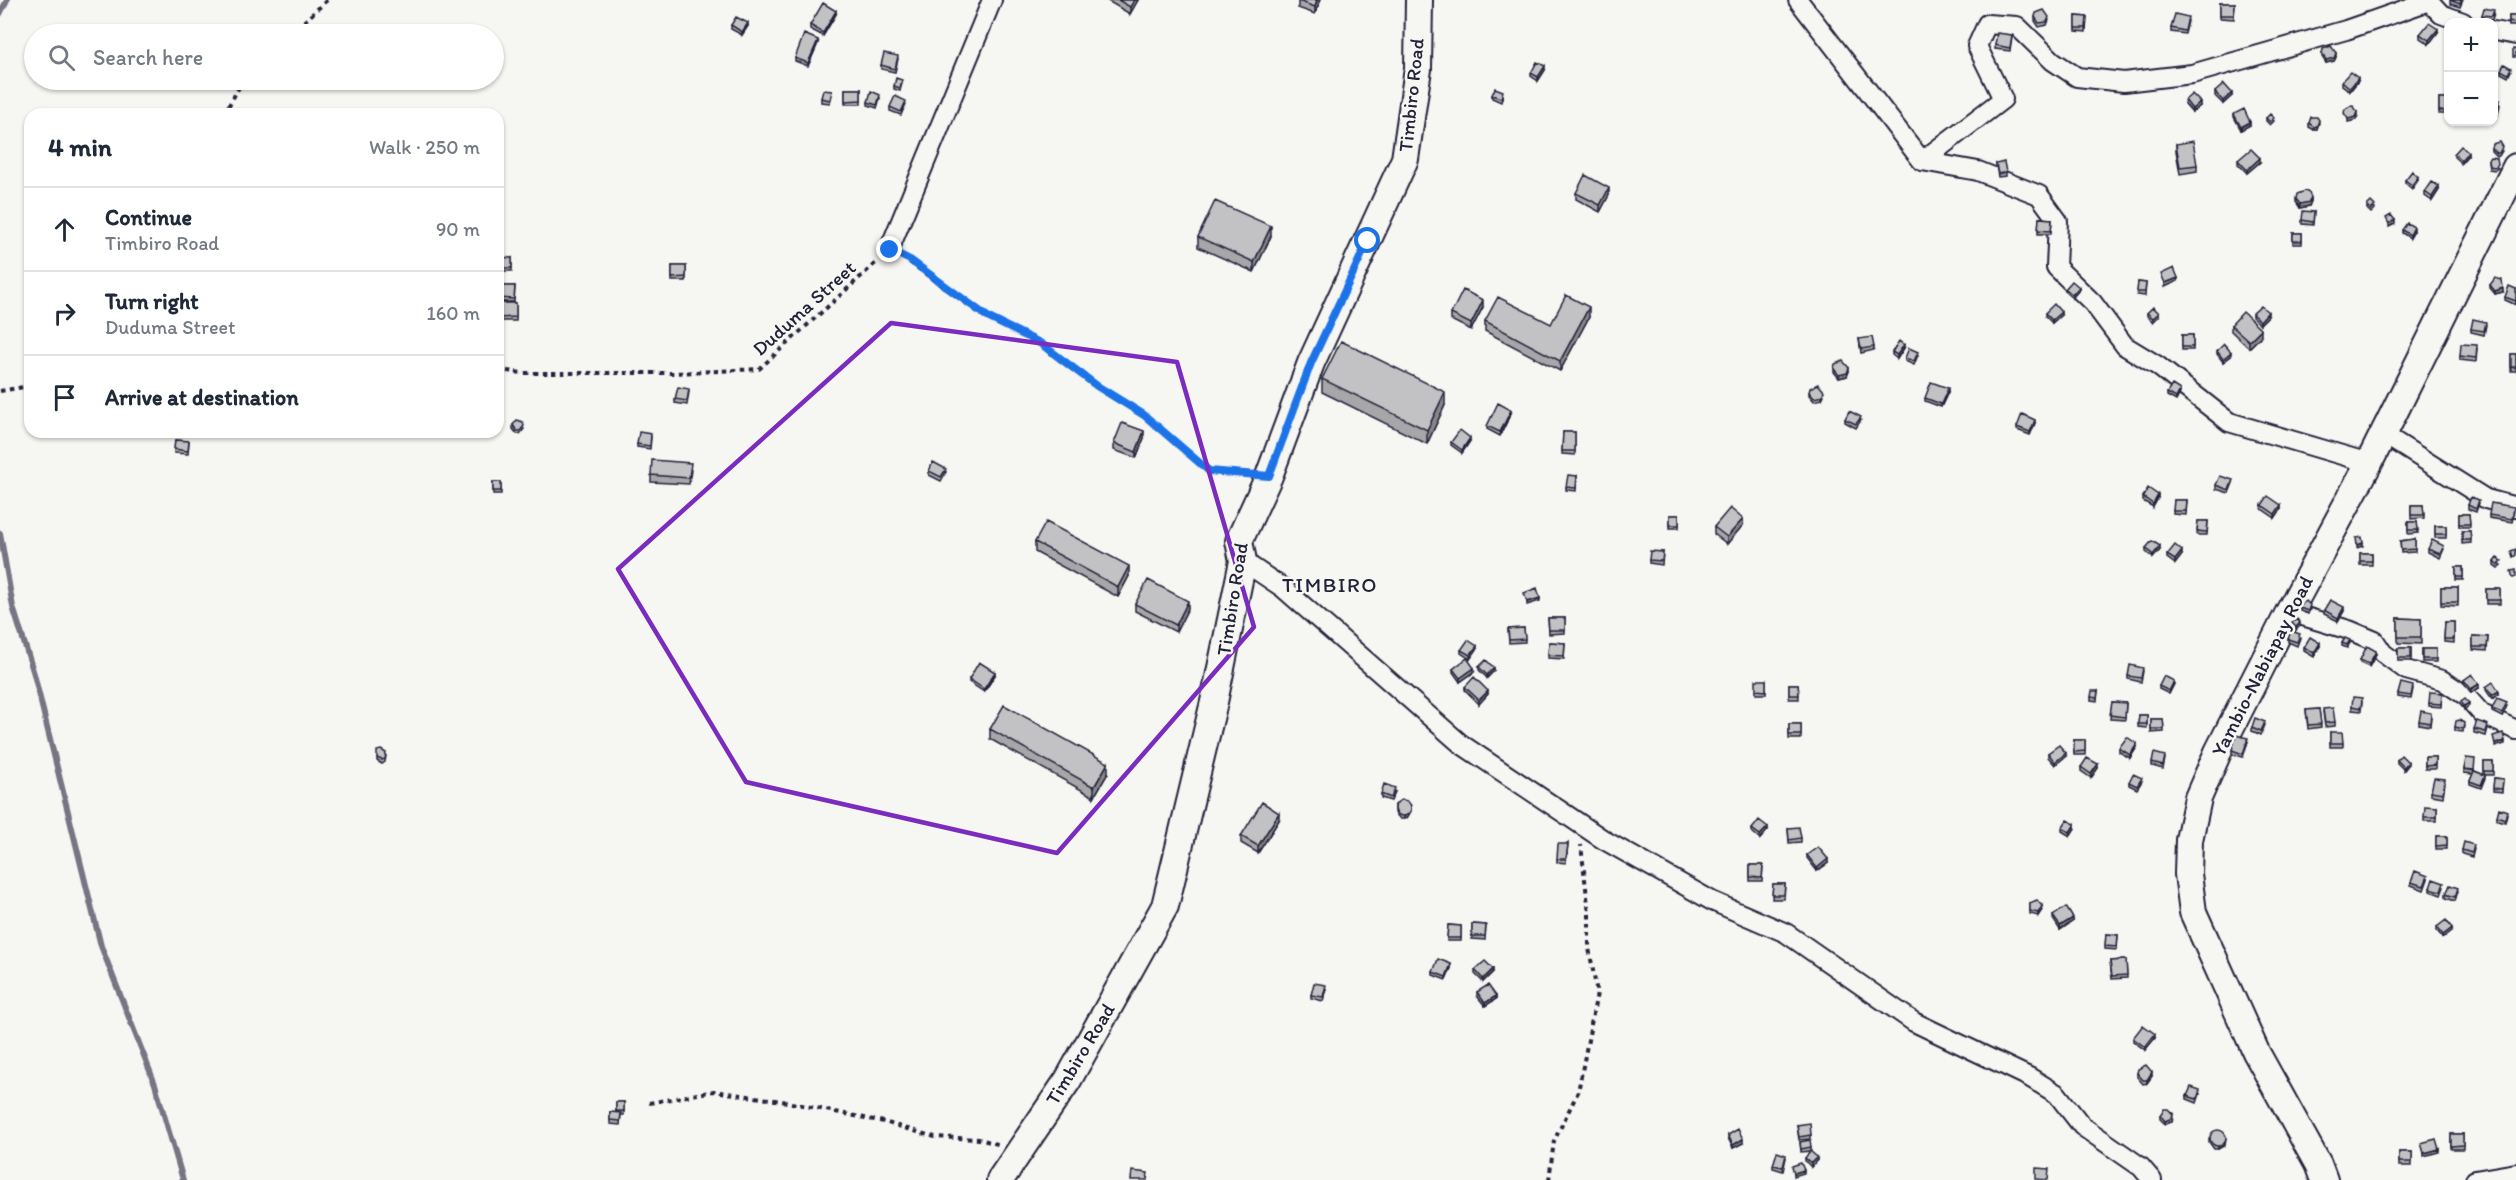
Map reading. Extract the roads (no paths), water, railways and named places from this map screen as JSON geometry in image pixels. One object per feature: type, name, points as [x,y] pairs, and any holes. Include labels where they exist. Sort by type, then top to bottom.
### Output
[{"type":"street","points":[[890,250],[992,0]]},
{"type":"street","name":"Timbiro Road","points":[[1000,1180],[1068,1080],[1165,906],[1214,702],[1243,561],[1239,541],[1269,476],[1311,363],[1405,159],[1418,69],[1419,0]]},
{"type":"street","points":[[1798,0],[1922,161],[1978,171],[2039,195],[2058,221],[2056,267],[2093,303],[2125,346],[2158,366],[2229,422],[2369,463]]},
{"type":"street","points":[[1922,161],[2003,99],[1977,46],[1987,24],[2017,26],[2054,61],[2077,77],[2124,82],[2192,74],[2346,30],[2430,2],[2441,14],[2452,18]]},
{"type":"street","points":[[2498,32],[2516,35]]},
{"type":"street","name":"Yambio-Nabiapay Road","points":[[2324,1180],[2318,1164],[2256,1052],[2193,912],[2188,874],[2189,840],[2198,798],[2289,612],[2369,463],[2516,167]]},
{"type":"street","points":[[2383,434],[2486,499],[2516,507]]},
{"type":"street","points":[[1243,561],[1283,588],[1461,744],[1579,823],[1712,901],[1786,933],[1914,1022],[2029,1077],[2057,1094],[2082,1126],[2141,1167],[2152,1180]]},
{"type":"street","points":[[2289,612],[2349,630],[2375,641],[2383,653],[2406,670],[2442,680],[2466,696],[2482,714],[2516,730]]},
{"type":"street","points":[[2475,1180],[2516,1173]]},
{"type":"waterway","points":[[0,14],[7,0]]},
{"type":"waterway","points":[[0,533],[13,607],[34,674],[101,946],[155,1084],[183,1180]]},
{"type":"district","name":"TIMBIRO","points":[[1330,584]]}]
